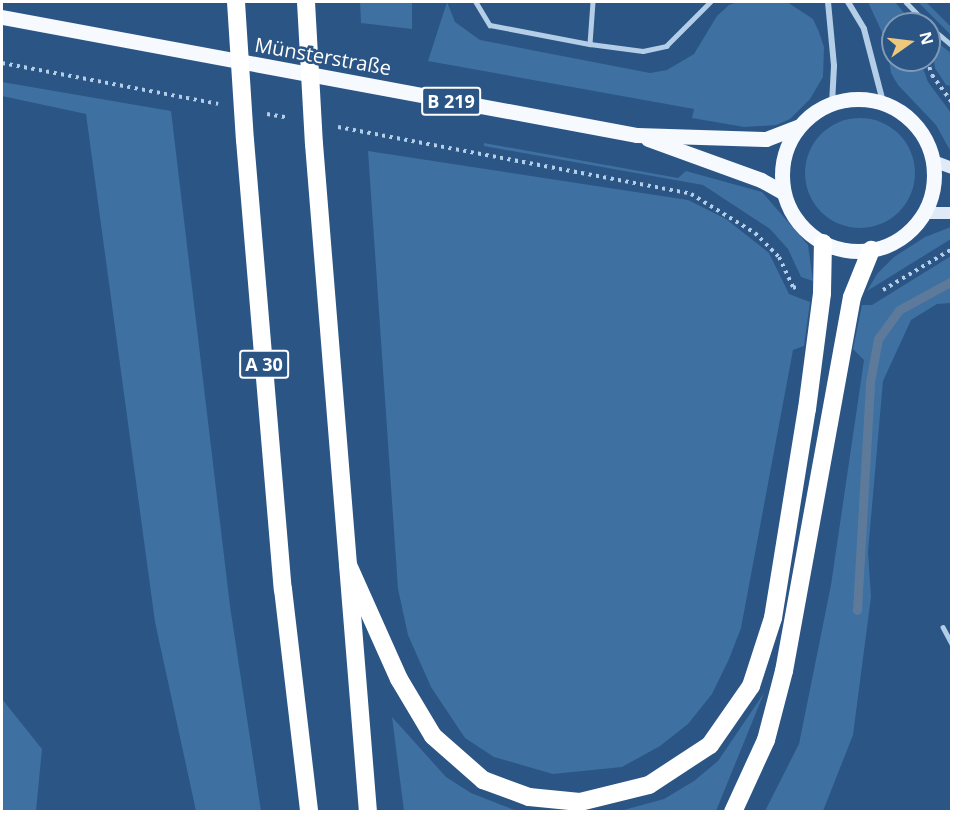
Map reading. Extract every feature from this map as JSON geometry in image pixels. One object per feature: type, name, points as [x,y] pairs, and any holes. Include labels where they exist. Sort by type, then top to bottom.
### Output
[{"type":"highway","name":"A 30","points":[[236,2],[245,140],[283,589],[309,812]]},
{"type":"highway","points":[[306,2],[314,144],[368,812]]},
{"type":"highway","points":[[348,565],[399,679],[433,736],[483,780],[529,797],[580,802],[649,785],[710,745],[751,686],[772,618],[807,409],[822,293],[823,243]]},
{"type":"highway","points":[[734,812],[766,740],[784,671],[852,297],[871,250]]},
{"type":"main road","name":"Münsterstraße","points":[[2,17],[637,135],[766,139],[798,127]]},
{"type":"main road","points":[[858,98],[883,102],[916,125],[933,161],[933,188],[924,213],[911,231],[892,243],[871,250],[846,250],[823,243],[805,230],[783,192],[782,169],[787,147],[798,127],[832,102],[858,98]]},
{"type":"main road","name":"Münsterstraße","points":[[637,135],[761,180],[783,192]]},
{"type":"main road","points":[[933,161],[951,168]]},
{"type":"main road","points":[[924,213],[951,213]]},
{"type":"street","points":[[828,2],[834,66],[832,102]]},
{"type":"street","points":[[848,2],[864,29],[883,102]]},
{"type":"lane","points":[[476,2],[490,25],[590,44],[644,51],[666,46],[710,2]]},
{"type":"lane","points":[[590,44],[593,2]]},
{"type":"lane","points":[[943,627],[951,644]]},
{"type":"path","points":[[2,63],[223,105]]},
{"type":"path","points":[[933,72],[951,103]]},
{"type":"path","points":[[942,90],[951,91]]},
{"type":"path","points":[[258,112],[294,119]]},
{"type":"path","points":[[328,125],[691,194]]},
{"type":"shaded area","points":[[360,2],[412,2],[412,29],[361,23]]},
{"type":"shaded area","points":[[447,2],[455,22],[480,40],[650,73],[667,70],[694,54],[717,16],[729,5],[737,2],[787,2],[813,19],[824,47],[823,77],[810,99],[790,119],[776,125],[744,127],[692,118],[694,109],[428,61]]},
{"type":"shaded area","points":[[868,2],[895,2],[903,12],[881,12],[881,30]]},
{"type":"shaded area","points":[[918,2],[926,2],[936,12],[928,12]]},
{"type":"shaded area","points":[[941,17],[951,27],[951,35],[941,25]]},
{"type":"shaded area","points":[[941,45],[951,53],[951,86],[946,85],[938,72],[941,72]]},
{"type":"shaded area","points":[[924,72],[928,82],[951,113],[951,152],[936,125],[898,85],[891,73]]},
{"type":"shaded area","points":[[2,82],[171,111],[230,606],[261,811],[196,811],[155,622],[86,114],[2,96]]},
{"type":"shaded area","points":[[860,118],[881,123],[899,134],[910,152],[915,173],[910,194],[899,212],[881,223],[860,228],[839,223],[821,212],[810,194],[805,173],[810,152],[821,134],[839,123]]},
{"type":"shaded area","points":[[484,143],[678,178],[686,171],[762,192],[808,245],[813,281],[801,277],[788,249],[770,229],[703,185],[484,146]]},
{"type":"shaded area","points":[[368,151],[688,200],[726,219],[769,253],[789,294],[810,302],[804,346],[793,350],[741,628],[729,659],[712,694],[688,724],[660,746],[622,767],[553,774],[494,757],[465,738],[431,687],[408,635],[398,589]]},
{"type":"shaded area","points":[[951,227],[951,239],[867,291],[877,274],[894,257],[925,237]]},
{"type":"shaded area","points":[[951,256],[951,303],[937,304],[911,320],[883,381],[868,552],[871,597],[853,735],[823,811],[765,811],[799,744],[831,585],[864,360],[853,349],[862,305],[872,305]]},
{"type":"shaded area","points":[[764,693],[716,811],[620,811],[664,799],[694,781],[718,761]]},
{"type":"shaded area","points":[[2,699],[42,749],[36,811],[2,811]]},
{"type":"shaded area","points":[[392,717],[446,777],[471,793],[517,811],[404,811]]},
{"type":"waterway","points":[[857,610],[870,382],[878,339],[899,310],[952,281]]}]
